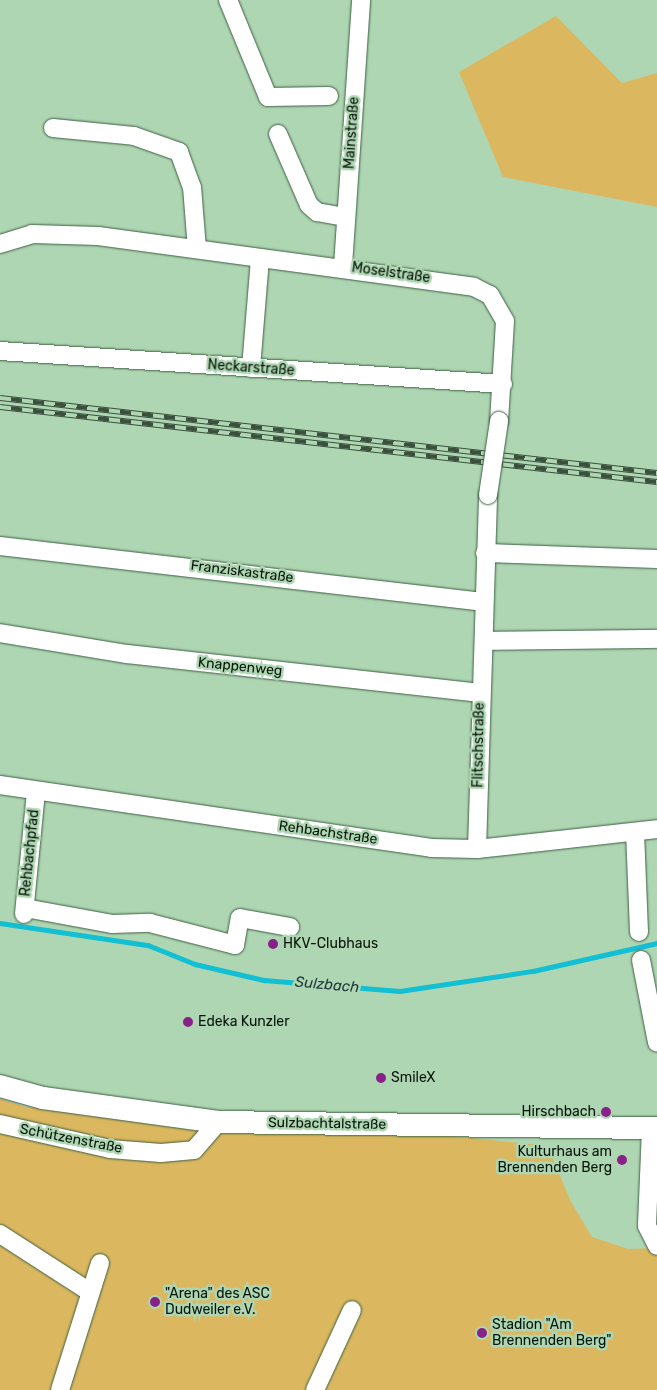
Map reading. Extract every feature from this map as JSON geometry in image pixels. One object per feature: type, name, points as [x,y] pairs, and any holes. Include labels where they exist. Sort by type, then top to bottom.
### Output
[{"type":"main road","name":"Sulzbachtalstraße","points":[[0,1086],[43,1098],[218,1122],[654,1129]]},
{"type":"street","points":[[228,0],[268,97],[328,96]]},
{"type":"street","name":"Mainstraße","points":[[343,266],[362,0]]},
{"type":"street","points":[[53,128],[134,136],[179,152],[192,187],[197,249]]},
{"type":"street","points":[[278,134],[309,205],[317,212],[346,216]]},
{"type":"street","name":"Moselstraße","points":[[0,244],[32,234],[62,233],[260,258],[343,266],[458,282],[490,295],[505,321],[503,384]]},
{"type":"street","points":[[251,368],[260,258]]},
{"type":"street","name":"Neckarstraße","points":[[0,351],[503,384]]},
{"type":"street","name":"Flitschstraße","points":[[477,849],[484,641],[483,602],[488,495],[503,384]]},
{"type":"street","name":"Franziskastraße","points":[[0,546],[483,602]]},
{"type":"street","points":[[485,553],[657,559]]},
{"type":"street","name":"Knappenweg","points":[[0,633],[127,654],[481,692]]},
{"type":"street","points":[[484,641],[657,639]]},
{"type":"street","name":"Rehbachstraße","points":[[0,785],[36,792],[431,848],[477,849],[657,829]]},
{"type":"street","name":"Rehbachpfad","points":[[36,792],[25,911],[112,924],[150,924],[235,945],[240,918],[290,927]]},
{"type":"street","points":[[635,832],[639,932]]},
{"type":"street","points":[[641,960],[657,1042]]},
{"type":"street","name":"Schützenstraße","points":[[0,1124],[110,1149],[161,1153],[194,1150],[218,1122]]},
{"type":"street","points":[[654,1129],[647,1226],[657,1246]]},
{"type":"street","points":[[0,1234],[90,1292]]},
{"type":"street","points":[[60,1390],[100,1263]]},
{"type":"street","points":[[315,1390],[352,1310]]},
{"type":"shaded area","points":[[556,16],[622,83],[657,73],[657,207],[503,177],[459,72]]},
{"type":"shaded area","points":[[0,1099],[26,1107],[283,1128],[432,1134],[548,1146],[570,1200],[592,1237],[628,1249],[657,1248],[657,1390],[0,1390]]},
{"type":"waterway","name":"Sulzbach","points":[[0,923],[148,945],[195,964],[264,980],[400,991],[533,971],[657,943]]},
{"type":"railway","points":[[0,398],[657,473]]},
{"type":"railway","points":[[0,407],[657,482]]},
{"type":"place","name":"HKV-Clubhaus","points":[[273,944]]},
{"type":"place","name":"Edeka Kunzler","points":[[188,1022]]},
{"type":"place","name":"SmileX","points":[[381,1078]]},
{"type":"place","name":"Hirschbach","points":[[606,1112]]},
{"type":"place","name":"Kulturhaus am Brennenden Berg","points":[[622,1160]]},
{"type":"place","name":"\"Arena\" des ASC Dudweiler e.V.","points":[[155,1302]]},
{"type":"place","name":"Stadion \"Am Brennenden Berg\"","points":[[482,1333]]}]
